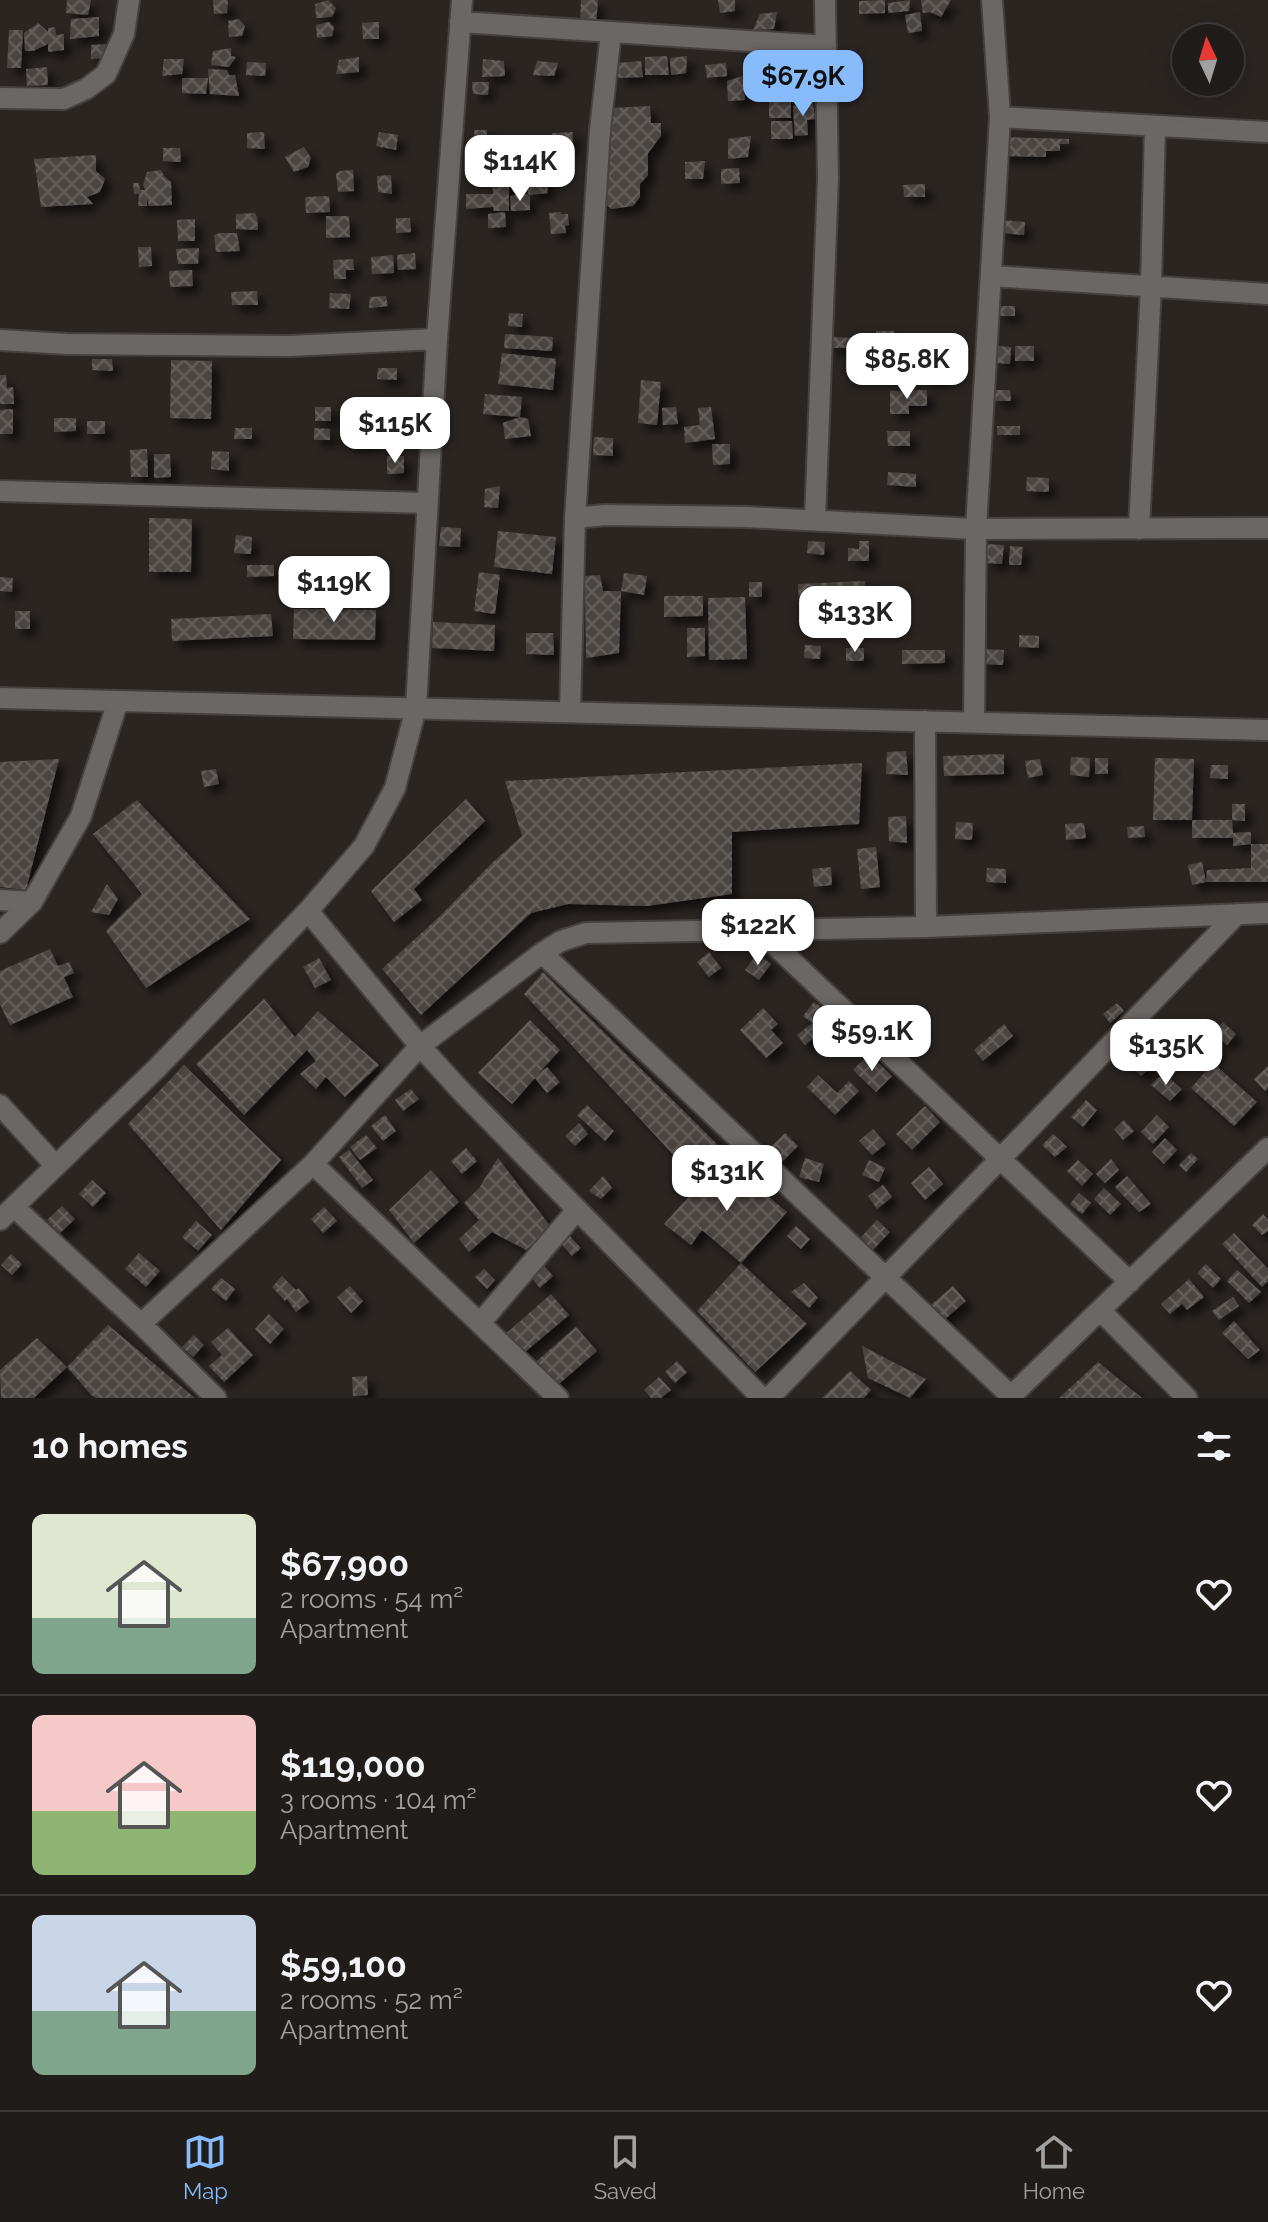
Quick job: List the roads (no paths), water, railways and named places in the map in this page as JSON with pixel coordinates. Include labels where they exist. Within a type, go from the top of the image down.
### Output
[{"type":"street","points":[[0,98],[64,99],[86,89],[106,74],[124,34],[129,0]]},
{"type":"street","points":[[216,1398],[141,1324],[7,1213],[157,1068],[308,911],[364,846],[395,788],[416,708],[437,339],[462,0]]},
{"type":"street","points":[[815,520],[828,178],[825,0]]},
{"type":"street","points":[[974,722],[976,529],[1000,117],[992,0]]},
{"type":"street","points":[[460,22],[826,46]]},
{"type":"street","points":[[570,712],[575,518],[600,130],[611,32]]},
{"type":"street","points":[[1000,117],[1268,132]]},
{"type":"street","points":[[1139,529],[1155,126]]},
{"type":"street","points":[[991,276],[1268,294]]},
{"type":"street","points":[[0,340],[67,344],[289,346],[437,339]]},
{"type":"street","points":[[0,491],[427,503]]},
{"type":"street","points":[[575,518],[605,515],[815,520],[976,529],[1268,528]]},
{"type":"street","points":[[0,698],[1268,730]]},
{"type":"street","points":[[0,933],[32,902],[81,816],[118,701]]},
{"type":"street","points":[[925,721],[926,927]]},
{"type":"street","points":[[0,900],[32,902]]},
{"type":"street","points":[[308,911],[420,1046],[762,1398]]},
{"type":"street","points":[[141,1324],[313,1164],[420,1046],[561,941],[586,933],[926,927],[1268,913]]},
{"type":"street","points":[[769,1398],[1237,914]]},
{"type":"street","points":[[759,930],[1130,1282]]},
{"type":"street","points":[[542,953],[1010,1397],[1268,1148]]},
{"type":"street","points":[[0,1105],[56,1166]]},
{"type":"street","points":[[313,1164],[558,1398]]},
{"type":"street","points":[[480,1323],[577,1210]]},
{"type":"street","points":[[1100,1310],[1187,1398]]}]
